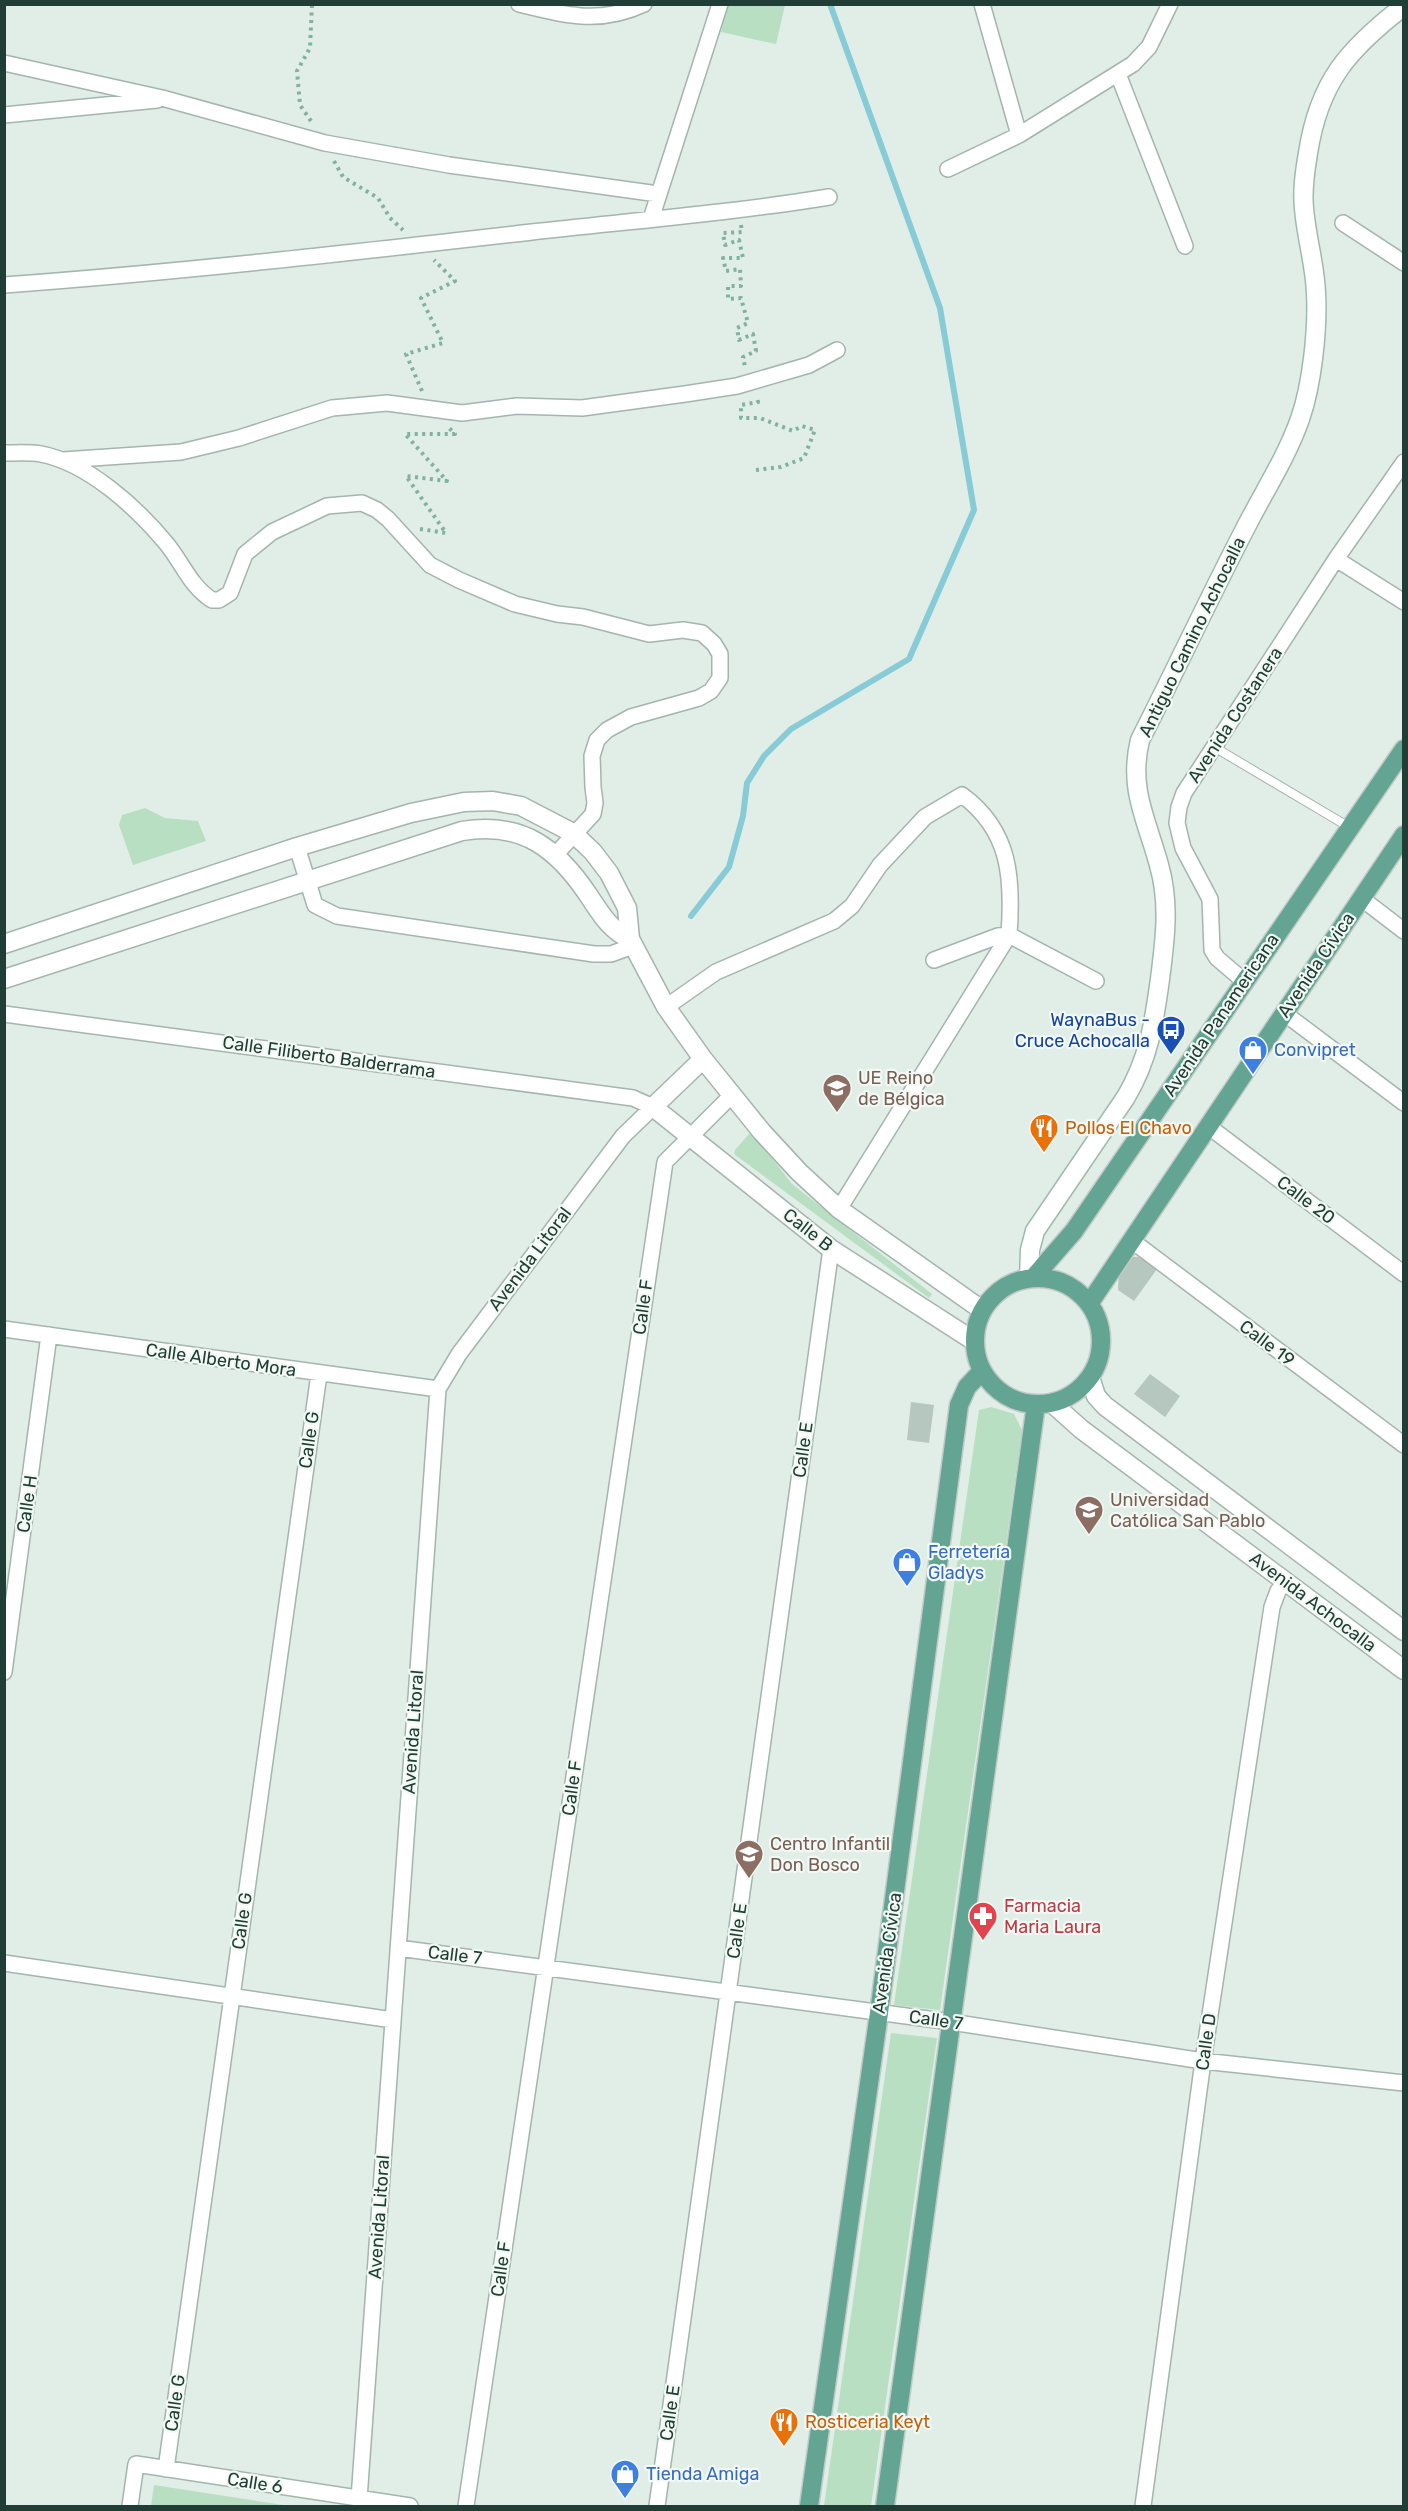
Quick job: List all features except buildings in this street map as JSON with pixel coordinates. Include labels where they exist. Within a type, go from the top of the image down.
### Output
[{"type":"main road","name":"Avenida Panamericana","points":[[1031,1278],[1074,1231],[1404,749]]},
{"type":"main road","name":"Avenida Cívica","points":[[1089,1304],[1404,835]]},
{"type":"main road","points":[[1031,1278],[1059,1281],[1071,1286],[1089,1304],[1098,1322],[1101,1345],[1099,1356],[1089,1377],[1073,1393],[1044,1403],[1021,1402],[993,1387],[982,1371],[975,1354],[974,1341],[976,1325],[991,1297],[1004,1287],[1031,1278]]},
{"type":"main road","name":"Avenida Cívica","points":[[809,2506],[879,2013],[959,1405],[967,1387],[982,1371]]},
{"type":"main road","points":[[885,2506],[951,2022],[1044,1403]]},
{"type":"street","points":[[519,4],[570,17],[600,18],[629,11],[644,4]]},
{"type":"street","points":[[651,219],[720,4]]},
{"type":"street","points":[[982,4],[1019,135]]},
{"type":"street","points":[[948,169],[1019,135],[1134,64],[1149,47],[1170,4]]},
{"type":"street","name":"Antiguo Camino Achocalla","points":[[1031,1278],[1030,1250],[1035,1231],[1139,1076],[1152,1036],[1167,929],[1165,893],[1159,865],[1145,824],[1135,778],[1135,762],[1140,740],[1247,525],[1269,487],[1300,418],[1315,335],[1316,292],[1303,204],[1305,168],[1312,128],[1324,92],[1340,65],[1362,40],[1404,6]]},
{"type":"street","points":[[4,63],[162,98],[325,143],[449,165],[658,194]]},
{"type":"street","points":[[1118,74],[1185,246]]},
{"type":"street","points":[[4,115],[146,103],[162,98]]},
{"type":"street","points":[[4,285],[96,278],[420,245],[739,210],[829,197]]},
{"type":"street","points":[[1343,223],[1404,263]]},
{"type":"street","points":[[63,460],[181,452],[239,438],[332,408],[387,403],[462,413],[517,406],[582,408],[685,394],[748,383],[809,365],[837,350]]},
{"type":"street","points":[[4,453],[40,453],[63,460],[105,484],[168,544],[184,572],[212,600],[226,597],[230,593],[245,554],[272,532],[327,506],[362,503],[377,510],[388,519],[430,565],[515,604],[549,613],[583,617],[649,634],[683,630],[702,633],[714,644],[720,654],[720,678],[711,691],[699,698],[631,717],[607,730],[597,740],[592,756],[592,787],[596,803],[593,814],[556,854]]},
{"type":"street","name":"Avenida Costanera","points":[[1245,982],[1217,958],[1212,950],[1209,899],[1183,848],[1178,823],[1179,807],[1184,793],[1336,559],[1404,462]]},
{"type":"street","points":[[1336,559],[1404,602]]},
{"type":"street","points":[[666,1007],[716,972],[834,921],[852,906],[880,865],[926,817],[962,795],[980,808],[993,825],[1003,848],[1010,882],[1010,935],[839,1209]]},
{"type":"street","points":[[4,944],[297,847],[411,813],[464,802],[494,801],[521,806],[573,833],[593,852],[609,873],[627,908],[631,943]]},
{"type":"street","points":[[4,979],[462,831],[475,829],[515,832],[536,841],[556,854],[577,879],[607,923],[617,934],[631,943]]},
{"type":"street","points":[[297,847],[315,904],[337,916],[594,954],[610,954],[631,943]]},
{"type":"street","points":[[1361,898],[1404,931]]},
{"type":"street","points":[[934,960],[998,936],[1010,935],[1096,981]]},
{"type":"street","name":"Calle B","points":[[631,943],[666,1007],[703,1059],[732,1096],[799,1172],[839,1209],[982,1310]]},
{"type":"street","points":[[1284,1013],[1404,1103]]},
{"type":"street","name":"Calle Filiberto Balderrama","points":[[4,1014],[633,1098],[653,1107]]},
{"type":"street","name":"Avenida Litoral","points":[[358,2499],[438,1389],[459,1354],[623,1136],[703,1059]]},
{"type":"street","name":"Calle F","points":[[466,2506],[665,1162],[732,1096]]},
{"type":"street","name":"Calle B","points":[[653,1107],[831,1249],[974,1341]]},
{"type":"street","name":"Calle 20","points":[[1208,1126],[1404,1274]]},
{"type":"street","name":"Calle 19","points":[[1131,1240],[1404,1445]]},
{"type":"street","name":"Calle E","points":[[657,2506],[831,1249]]},
{"type":"street","name":"Calle Alberto Mora","points":[[4,1329],[438,1389]]},
{"type":"street","name":"Calle H","points":[[4,1672],[49,1335]]},
{"type":"street","name":"Calle G","points":[[166,2469],[319,1374]]},
{"type":"street","name":"Avenida Achocalla","points":[[1089,1377],[1096,1396],[1105,1406],[1404,1631]]},
{"type":"street","name":"Avenida Achocalla","points":[[1044,1403],[1404,1670]]},
{"type":"street","name":"Calle D","points":[[1143,2506],[1203,2061],[1272,1607],[1278,1591],[1286,1581]]},
{"type":"street","name":"Calle 7","points":[[398,1948],[951,2022],[1203,2061],[1404,2084]]},
{"type":"street","points":[[4,1963],[393,2020]]},
{"type":"street","name":"Calle 6","points":[[130,2506],[135,2464],[410,2506]]},
{"type":"lane","points":[[1214,747],[1350,828]]},
{"type":"path","points":[[312,4],[310,48],[297,71],[300,105],[325,143],[343,177],[378,198],[390,218],[420,245],[454,281],[421,297],[443,343],[406,354],[429,409],[455,434],[405,434],[447,481],[406,476],[446,533],[418,529]]},
{"type":"path","points":[[739,210],[742,231],[723,233],[724,245],[739,240],[742,258],[723,258],[726,271],[740,269],[741,286],[728,286],[728,299],[741,298],[748,323],[737,328],[739,340],[753,334],[756,351],[743,357],[748,383]]},
{"type":"path","points":[[741,418],[760,418],[793,431],[802,426],[815,430],[804,458],[781,467],[756,470]]},
{"type":"green space","points":[[727,5],[785,5],[776,44],[721,32]]},
{"type":"green space","points":[[145,808],[165,818],[198,821],[206,841],[133,865],[119,825],[122,815]]},
{"type":"green space","points":[[749,1134],[753,1134],[792,1184],[932,1294],[929,1298],[734,1154]]},
{"type":"green space","points":[[991,1407],[1014,1414],[1022,1430],[940,2010],[894,2005],[979,1410]]},
{"type":"green space","points":[[891,2033],[937,2038],[871,2506],[824,2506]]},
{"type":"green space","points":[[154,2485],[290,2506],[151,2506]]},
{"type":"waterway","points":[[691,916],[729,867],[743,816],[747,783],[764,756],[791,729],[909,659],[974,510],[940,308],[830,4]]},
{"type":"place","name":"WaynaBus - Cruce Achocalla","points":[[1171,1056]]},
{"type":"place","name":"Convipret","points":[[1253,1076]]},
{"type":"place","name":"UE Reino de Bélgica","points":[[837,1114]]},
{"type":"place","name":"Pollos El Chavo","points":[[1044,1154]]},
{"type":"place","name":"Universidad Católica San Pablo","points":[[1089,1536]]},
{"type":"place","name":"Ferretería Gladys","points":[[907,1588]]},
{"type":"place","name":"Centro Infantil Don Bosco","points":[[749,1880]]},
{"type":"place","name":"Farmacia Maria Laura","points":[[983,1942]]},
{"type":"place","name":"Rosticeria Keyt","points":[[784,2448]]},
{"type":"place","name":"Tienda Amiga","points":[[625,2500]]}]
